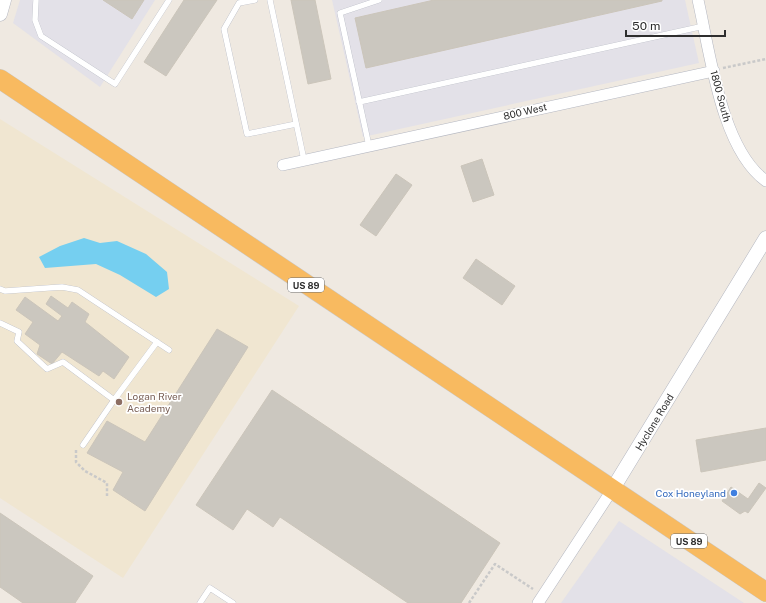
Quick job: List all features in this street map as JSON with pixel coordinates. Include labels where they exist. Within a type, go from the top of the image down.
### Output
[{"type":"highway","name":"US 89","points":[[0,79],[766,592]]},
{"type":"street","points":[[0,14],[4,0]]},
{"type":"street","name":"1800 South","points":[[698,0],[714,71],[734,141],[758,175],[766,180]]},
{"type":"street","name":"800 West","points":[[283,165],[714,71]]},
{"type":"street","name":"Hyclone Road","points":[[538,603],[612,490],[766,238]]},
{"type":"lane","points":[[36,0],[35,20],[41,36],[115,84],[169,0]]},
{"type":"lane","points":[[255,0],[239,3],[224,29],[247,134],[296,124]]},
{"type":"lane","points":[[270,0],[304,160]]},
{"type":"lane","points":[[369,146],[340,13],[379,0]]},
{"type":"lane","points":[[359,102],[704,26]]},
{"type":"lane","points":[[0,289],[5,291],[62,287],[78,290],[169,350]]},
{"type":"lane","points":[[0,323],[19,332],[16,341],[47,368],[63,362],[114,400]]},
{"type":"lane","points":[[83,446],[114,400],[157,342]]},
{"type":"lane","points":[[200,603],[210,588],[233,603]]},
{"type":"path","points":[[714,71],[766,59]]},
{"type":"path","points":[[83,446],[74,451],[76,462],[85,471],[107,483],[107,496]]},
{"type":"path","points":[[469,603],[495,564],[532,589]]},
{"type":"shaded area","points":[[20,0],[155,0],[100,87],[13,23]]},
{"type":"shaded area","points":[[332,0],[685,0],[699,63],[363,137]]},
{"type":"shaded area","name":"Logan River Academy","points":[[0,119],[299,306],[123,578],[0,498]]},
{"type":"shaded area","points":[[619,521],[744,603],[561,603]]},
{"type":"water","points":[[84,238],[100,243],[117,241],[146,254],[167,272],[169,289],[156,297],[120,275],[96,264],[45,268],[39,257],[60,246]]},
{"type":"building","points":[[103,0],[144,0],[132,19]]},
{"type":"building","points":[[184,0],[217,0],[166,76],[144,62]]},
{"type":"building","points":[[291,0],[315,0],[331,79],[308,84]]},
{"type":"building","points":[[434,0],[662,1],[366,68],[355,18]]},
{"type":"building","points":[[482,159],[494,195],[473,202],[461,166]]},
{"type":"building","points":[[396,174],[412,185],[376,236],[360,225]]},
{"type":"building","points":[[476,259],[515,286],[502,305],[463,278]]},
{"type":"building","points":[[51,296],[68,308],[72,302],[89,314],[85,322],[129,357],[114,379],[103,371],[99,376],[62,352],[52,364],[37,354],[40,345],[25,334],[33,322],[16,310],[25,297],[58,321],[62,316],[46,304]]},
{"type":"building","points":[[217,329],[248,347],[145,511],[113,490],[123,472],[87,453],[107,421],[145,442]]},
{"type":"building","points":[[272,390],[500,543],[461,603],[408,603],[280,517],[273,527],[247,509],[233,530],[196,505]]},
{"type":"building","points":[[766,428],[766,460],[701,472],[696,440]]},
{"type":"building","name":"Cox Honeyland","points":[[759,483],[766,488],[748,513],[745,511],[740,514],[722,501],[731,487],[748,499]]},
{"type":"building","points":[[0,513],[93,576],[75,603],[23,603],[0,587]]},
{"type":"place","name":"Logan River Academy","points":[[119,402]]},
{"type":"place","name":"Cox Honeyland","points":[[734,493]]}]
